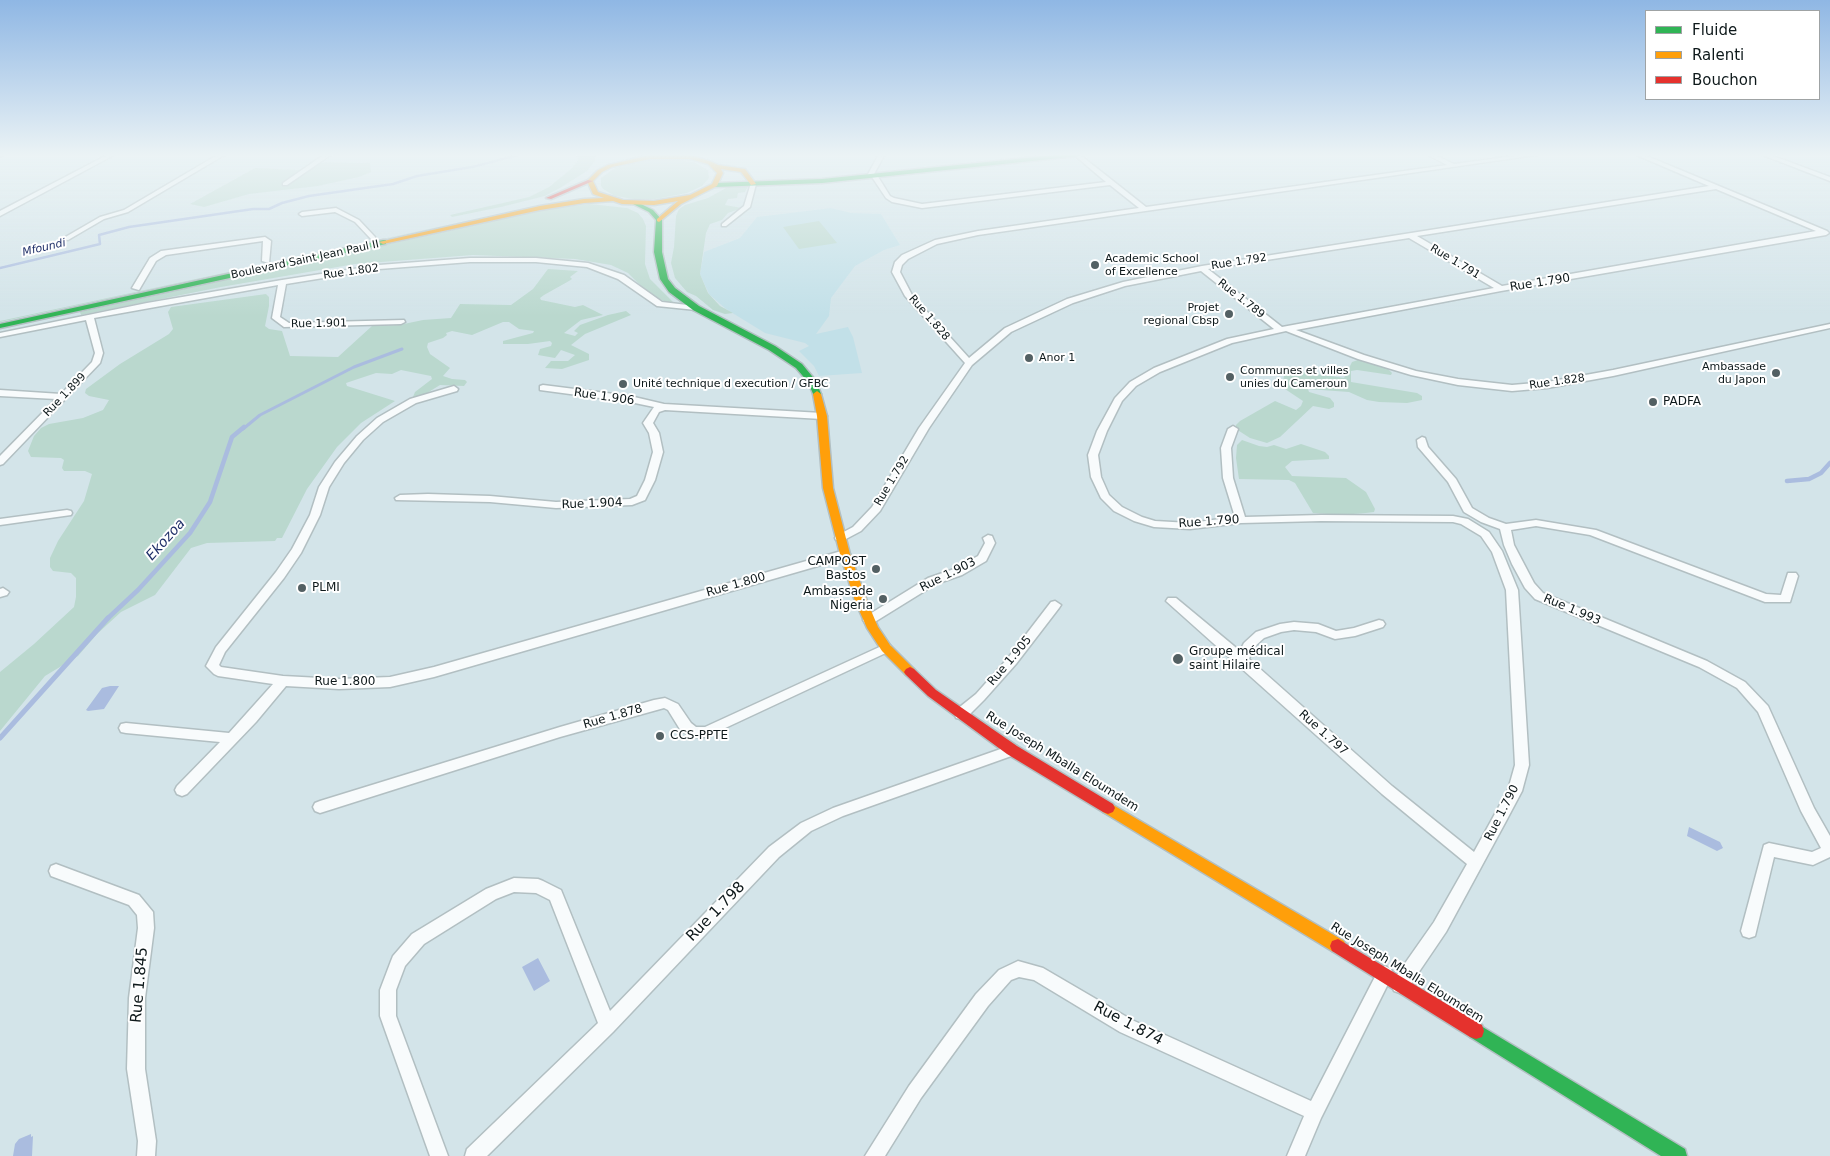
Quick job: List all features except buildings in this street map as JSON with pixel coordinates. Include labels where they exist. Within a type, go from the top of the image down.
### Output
[{"type":"main road","name":"Boulevard Saint Jean Paul II","points":[[0,318],[509,208]]},
{"type":"main road","name":"Boulevard Saint Jean Paul II","points":[[0,326],[62,317],[540,208]]},
{"type":"main road","points":[[645,208],[651,211],[659,220],[675,208]]},
{"type":"main road","name":"Rue Joseph Mballa Eloumdem","points":[[659,220],[658,252],[664,279],[672,290],[696,308],[772,348],[799,366],[812,381],[822,416],[828,488],[840,538],[860,601],[886,648],[932,693],[1012,750],[1385,974],[1678,1156]]},
{"type":"street","points":[[0,214],[11,208]]},
{"type":"street","points":[[66,239],[102,218],[131,208]]},
{"type":"street","points":[[724,225],[746,208]]},
{"type":"street","name":"Rue 1.828","points":[[969,364],[909,296],[896,272],[898,264],[905,256],[935,242],[956,237],[1158,208]]},
{"type":"street","name":"Rue 1.792","points":[[840,538],[858,529],[876,508],[924,428],[969,364],[987,346],[1008,330],[1070,301],[1123,284],[1202,268],[1583,208]]},
{"type":"street","points":[[1768,208],[1828,233]]},
{"type":"street","points":[[302,214],[336,210],[357,221],[373,238]]},
{"type":"street","name":"Rue 1.790","points":[[1400,985],[1440,927],[1516,791],[1522,765],[1512,590],[1507,574],[1492,542],[1485,534],[1464,521],[1453,519],[1321,518],[1241,520],[1190,526],[1154,524],[1138,519],[1118,509],[1105,496],[1096,477],[1093,455],[1102,431],[1118,400],[1133,384],[1157,370],[1230,341],[1284,329],[1501,289],[1828,233]]},
{"type":"street","name":"Rue 1.791","points":[[1410,235],[1501,289]]},
{"type":"street","points":[[136,288],[156,257],[164,253],[264,239],[267,241],[266,261]]},
{"type":"street","name":"Rue 1.802","points":[[0,335],[62,317],[89,316],[282,282],[380,268],[440,262],[536,260],[588,265],[604,269],[621,277],[660,304],[696,308]]},
{"type":"street","name":"Rue 1.789","points":[[1202,268],[1284,329]]},
{"type":"street","name":"Rue 1.901","points":[[282,282],[276,318],[287,325],[400,322]]},
{"type":"street","name":"Rue 1.899","points":[[0,462],[96,362],[99,353],[89,316]]},
{"type":"street","name":"Rue 1.828","points":[[1284,329],[1361,358],[1414,372],[1458,382],[1512,388],[1547,385],[1613,373],[1830,326]]},
{"type":"street","name":"Rue 1.906","points":[[543,388],[630,400],[664,407]]},
{"type":"street","name":"Rue 1.800","points":[[454,389],[413,401],[380,420],[355,444],[340,462],[324,487],[315,515],[297,550],[280,575],[220,650],[212,666],[218,671],[283,681],[339,684],[390,682],[434,672],[845,554]]},
{"type":"street","points":[[0,393],[62,397]]},
{"type":"street","points":[[664,407],[822,416]]},
{"type":"street","name":"Rue 1.904","points":[[400,498],[481,499],[556,505],[632,502],[641,498],[650,480],[658,452],[654,433],[648,423],[655,410],[664,407]]},
{"type":"street","points":[[1233,429],[1226,448],[1228,478],[1241,520]]},
{"type":"street","points":[[1422,440],[1423,446],[1433,460],[1452,481],[1468,510],[1485,520],[1505,527],[1536,523],[1592,532],[1765,598],[1786,599],[1792,576]]},
{"type":"street","points":[[0,522],[67,513]]},
{"type":"street","name":"Rue 1.993","points":[[1505,527],[1509,545],[1534,592],[1546,600],[1703,664],[1741,685],[1763,708],[1808,811],[1830,850]]},
{"type":"street","name":"Rue 1.903","points":[[869,620],[932,581],[958,572],[982,558],[990,543],[988,538]]},
{"type":"street","points":[[1512,590],[1534,592]]},
{"type":"street","name":"Rue 1.797","points":[[1172,601],[1242,660],[1387,790],[1476,862]]},
{"type":"street","name":"Rue 1.905","points":[[960,714],[980,697],[1012,661],[1055,605]]},
{"type":"street","points":[[1242,660],[1248,646],[1260,635],[1280,628],[1294,626],[1318,628],[1335,635],[1355,632],[1379,624]]},
{"type":"street","name":"Rue 1.878","points":[[320,807],[560,732],[654,705],[665,703],[673,707],[686,727],[694,732],[706,732],[886,648]]},
{"type":"street","points":[[182,790],[283,681]]},
{"type":"street","points":[[126,728],[230,738]]},
{"type":"street","name":"Rue 1.798","points":[[474,1156],[607,1026],[774,852],[806,827],[838,812],[1012,750]]},
{"type":"street","points":[[1749,931],[1768,849],[1813,859],[1830,850]]},
{"type":"street","name":"Rue 1.845","points":[[56,871],[134,900],[145,912],[146,928],[137,998],[136,1069],[147,1141],[146,1156]]},
{"type":"street","points":[[438,1156],[388,1016],[388,990],[399,961],[418,938],[491,894],[514,885],[538,886],[556,895],[607,1026]]},
{"type":"street","name":"Rue 1.874","points":[[874,1156],[915,1092],[982,1000],[1005,975],[1018,969],[1037,974],[1126,1026],[1316,1112]]},
{"type":"street","points":[[1296,1156],[1385,974]]},
{"type":"shaded area","points":[[831,208],[851,213],[881,214],[900,245],[884,250],[855,266],[831,298],[829,316],[816,334],[848,327],[853,337],[862,373],[819,376],[814,366],[799,351],[809,346],[805,343],[765,333],[726,309],[709,294],[700,274],[704,252],[740,238],[757,217]]},
{"type":"green space","points":[[481,208],[496,208],[452,217],[450,215]]},
{"type":"green space","points":[[627,208],[638,213],[646,226],[645,264],[650,279],[673,302],[668,303],[649,294],[628,273],[611,265],[575,259],[473,255],[355,264],[221,287],[81,315],[80,312],[548,209]]},
{"type":"green space","points":[[742,208],[728,213],[722,220],[710,224],[706,233],[700,274],[708,293],[720,306],[733,313],[725,314],[713,310],[696,296],[687,292],[675,278],[671,263],[676,216],[679,209]]},
{"type":"green space","points":[[481,218],[0,322],[0,321]]},
{"type":"green space","points":[[819,221],[837,243],[799,249],[783,227]]},
{"type":"green space","points":[[548,269],[578,271],[570,277],[572,279],[544,295],[540,298],[541,300],[575,307],[583,305],[603,315],[581,320],[564,333],[575,336],[578,333],[574,331],[580,325],[608,315],[626,311],[631,315],[585,334],[571,345],[589,354],[589,360],[562,369],[545,368],[551,361],[568,361],[575,355],[561,350],[555,358],[538,355],[540,349],[551,346],[552,343],[550,341],[528,344],[503,344],[503,341],[533,333],[534,331],[519,329],[509,322],[503,322],[472,335],[452,331],[446,333],[447,335],[443,338],[428,343],[427,347],[430,354],[450,368],[443,376],[465,380],[467,382],[464,386],[440,385],[419,398],[413,397],[415,392],[432,379],[431,376],[401,370],[392,374],[376,373],[346,383],[347,386],[395,401],[361,423],[337,447],[307,489],[282,538],[277,538],[275,541],[207,543],[191,548],[155,595],[121,612],[97,634],[78,656],[45,676],[0,731],[0,672],[74,607],[76,578],[71,573],[53,571],[50,567],[50,558],[58,541],[84,501],[92,474],[85,471],[64,471],[62,468],[64,460],[61,458],[31,457],[28,451],[34,436],[41,428],[49,424],[83,418],[103,410],[109,400],[89,396],[85,393],[86,389],[120,364],[169,334],[173,329],[168,312],[171,307],[266,294],[269,297],[269,306],[265,326],[269,329],[282,331],[290,356],[338,357],[372,326],[399,325],[423,320],[451,318],[460,304],[511,305],[533,289]]},
{"type":"green space","points":[[1358,360],[1388,369],[1392,373],[1391,375],[1357,370],[1351,371],[1351,382],[1417,393],[1422,396],[1422,400],[1407,403],[1379,402],[1367,400],[1349,392],[1308,389],[1309,392],[1330,398],[1334,403],[1334,407],[1329,409],[1313,406],[1280,437],[1267,443],[1250,438],[1236,429],[1236,425],[1240,421],[1275,401],[1296,410],[1301,406],[1303,401],[1282,387],[1284,376],[1290,370],[1344,378],[1352,362]]},
{"type":"green space","points":[[1242,440],[1259,446],[1267,447],[1274,445],[1286,449],[1301,444],[1325,452],[1329,459],[1292,461],[1285,467],[1292,476],[1346,478],[1366,492],[1375,509],[1374,512],[1341,515],[1313,513],[1295,483],[1289,480],[1239,479],[1236,458],[1237,445]]},
{"type":"water","points":[[119,686],[104,709],[86,710],[102,688]]},
{"type":"water","points":[[1689,827],[1720,842],[1723,848],[1717,851],[1687,836]]},
{"type":"water","points":[[538,958],[550,981],[534,991],[522,967]]},
{"type":"water","points":[[31,1134],[31,1137],[33,1136],[32,1156],[13,1156],[15,1144],[19,1139]]},
{"type":"waterway","name":"Mfoundi","points":[[0,268],[100,244],[99,235],[129,227],[271,208]]},
{"type":"waterway","name":"Ekozoa","points":[[243,429],[260,415],[354,367],[402,349]]},
{"type":"waterway","name":"Ekozoa","points":[[108,618],[138,590],[190,533],[210,502],[232,437],[244,427]]},
{"type":"waterway","points":[[1787,481],[1809,479],[1821,473],[1830,463]]},
{"type":"waterway","name":"Ekozoa","points":[[0,738],[108,618]]},
{"type":"traffic: fast","points":[[645,208],[651,211],[659,220],[658,252],[664,279],[672,290],[696,308],[772,348],[799,366],[812,381],[817,394]]},
{"type":"traffic: fast","points":[[0,326],[383,242]]},
{"type":"traffic: fast","points":[[1476,1031],[1678,1156]]},
{"type":"traffic: slow","points":[[383,242],[540,208]]},
{"type":"traffic: slow","points":[[659,220],[673,208]]},
{"type":"traffic: slow","points":[[817,394],[822,416],[828,488],[845,554],[861,601],[873,628],[886,648],[910,672]]},
{"type":"traffic: slow","points":[[1108,808],[1338,946]]},
{"type":"traffic: jam","points":[[910,672],[932,693],[1012,750],[1108,808]]},
{"type":"traffic: jam","points":[[1338,946],[1476,1031]]},
{"type":"place","name":"Academic School of Excellence","points":[[1095,265]]},
{"type":"place","name":"Projet regional Cbsp","points":[[1229,314]]},
{"type":"place","name":"Anor 1","points":[[1029,358]]},
{"type":"place","name":"Ambassade du Japon","points":[[1776,373]]},
{"type":"place","name":"Communes et villes unies du Cameroun","points":[[1230,377]]},
{"type":"place","name":"Unité technique d execution / GFBC","points":[[623,384]]},
{"type":"place","name":"PADFA","points":[[1653,402]]},
{"type":"place","name":"CAMPOST Bastos","points":[[876,569]]},
{"type":"place","name":"PLMI","points":[[302,588]]},
{"type":"place","name":"Ambassade Nigeria","points":[[883,599]]},
{"type":"place","name":"Groupe médical saint Hilaire","points":[[1178,659]]},
{"type":"place","name":"CCS-PPTE","points":[[660,736]]}]
